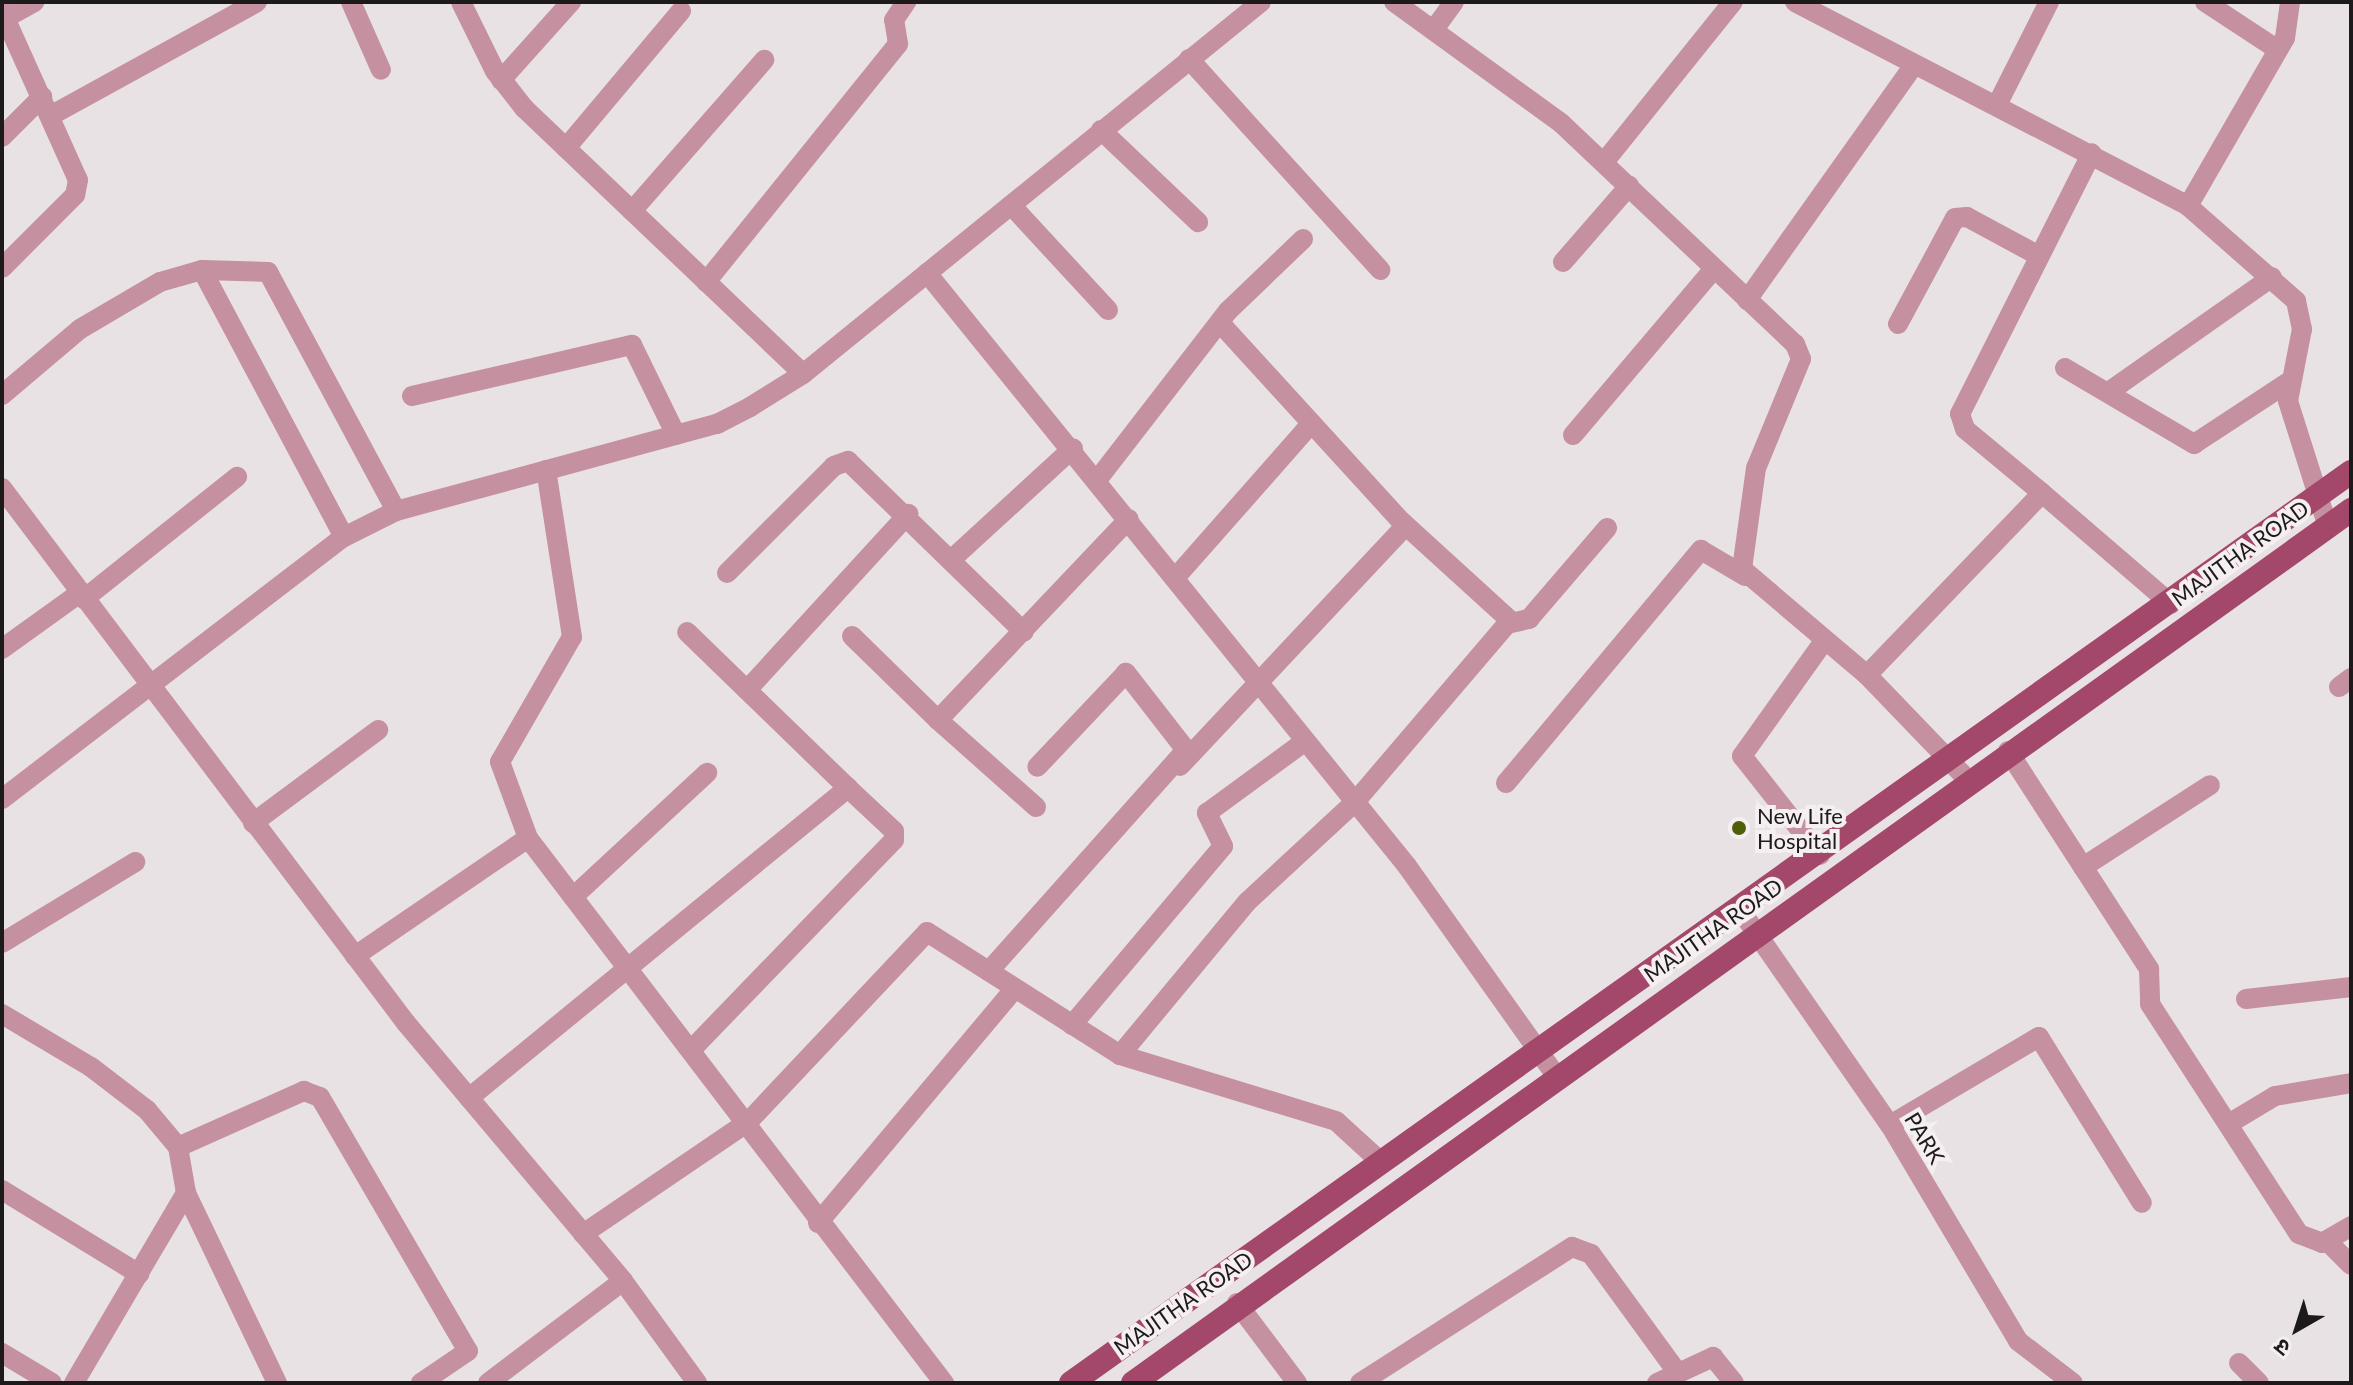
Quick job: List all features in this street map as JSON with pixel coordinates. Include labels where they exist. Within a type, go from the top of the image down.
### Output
[{"type":"main road","name":"MAJITHA ROAD","points":[[1133,1383],[1237,1303],[1755,932],[2118,643],[2351,472]]},
{"type":"main road","name":"MAJITHA ROAD","points":[[1071,1383],[1820,855],[1960,771],[2008,751],[2133,668],[2351,510]]},
{"type":"main road","points":[[2118,643],[2133,668]]},
{"type":"street","points":[[2,268],[78,191],[46,107],[3,16],[34,2]]},
{"type":"street","points":[[2,137],[46,107],[226,8],[257,2]]},
{"type":"street","points":[[351,2],[381,70]]},
{"type":"street","points":[[461,2],[501,80],[566,148],[803,374]]},
{"type":"street","points":[[501,80],[571,2]]},
{"type":"street","points":[[706,282],[890,56],[900,40],[895,17],[906,2]]},
{"type":"street","points":[[2,799],[152,690],[207,635],[344,537],[396,511],[734,417],[803,374],[1261,2]]},
{"type":"street","points":[[1394,2],[1435,28],[1605,161],[1712,271],[1795,344],[1801,359],[1756,468],[1740,548],[1745,576]]},
{"type":"street","points":[[1435,28],[1454,2]]},
{"type":"street","points":[[1605,161],[1733,2]]},
{"type":"street","points":[[1795,2],[1913,66],[2092,153],[2188,206],[2272,277],[2302,318],[2287,383],[2316,497],[2328,527]]},
{"type":"street","points":[[1997,105],[2049,2]]},
{"type":"street","points":[[2205,2],[2278,50]]},
{"type":"street","points":[[2188,206],[2278,50],[2290,2]]},
{"type":"street","points":[[566,148],[681,11]]},
{"type":"street","points":[[1189,59],[1380,270]]},
{"type":"street","points":[[632,211],[764,60]]},
{"type":"street","points":[[1747,300],[1913,66]]},
{"type":"street","points":[[1101,130],[1198,222]]},
{"type":"street","points":[[2092,153],[1960,414],[1965,429],[2171,604]]},
{"type":"street","points":[[1563,262],[1629,186]]},
{"type":"street","points":[[1011,205],[1108,310]]},
{"type":"street","points":[[1898,324],[1955,218],[1967,217],[2039,256]]},
{"type":"street","points":[[1098,479],[1221,324],[1303,239]]},
{"type":"street","points":[[202,270],[344,537]]},
{"type":"street","points":[[2,395],[80,329],[160,282],[202,270],[268,272],[396,511]]},
{"type":"street","points":[[1573,435],[1712,271]]},
{"type":"street","points":[[927,273],[1073,448],[1257,684],[1355,802],[1541,1051],[1556,1076]]},
{"type":"street","points":[[2110,391],[2272,277]]},
{"type":"street","points":[[1221,324],[1405,526],[1511,621]]},
{"type":"street","points":[[412,396],[632,345],[676,435]]},
{"type":"street","points":[[2065,368],[2110,391],[2194,444],[2287,383]]},
{"type":"street","points":[[1176,577],[1312,423]]},
{"type":"street","points":[[952,559],[1073,448]]},
{"type":"street","points":[[727,573],[841,462],[856,464],[1024,632]]},
{"type":"street","points":[[546,470],[572,637],[500,762],[528,838],[630,973],[694,1047],[818,1223],[944,1383]]},
{"type":"street","points":[[2,649],[82,596],[237,477]]},
{"type":"street","points":[[2,488],[355,956],[623,1281],[697,1383]]},
{"type":"street","points":[[1867,675],[2042,493]]},
{"type":"street","points":[[747,690],[908,514]]},
{"type":"street","points":[[938,720],[1129,519]]},
{"type":"street","points":[[989,971],[1405,526]]},
{"type":"street","points":[[1120,1055],[1247,902],[1355,802],[1511,621],[1529,619],[1607,528]]},
{"type":"street","points":[[1506,783],[1701,550],[1745,576],[1867,675],[1960,771]]},
{"type":"street","points":[[687,632],[894,831],[894,840],[694,1047]]},
{"type":"street","points":[[852,636],[938,720],[1036,807]]},
{"type":"street","points":[[1820,855],[1742,756],[1824,641]]},
{"type":"street","points":[[1037,767],[1126,673],[1186,750],[1049,906]]},
{"type":"street","points":[[253,823],[378,730]]},
{"type":"street","points":[[1072,1025],[1223,846],[1207,813],[1304,742]]},
{"type":"street","points":[[2008,751],[2149,969],[2150,1004],[2230,1123],[2299,1234],[2313,1243],[2327,1241],[2351,1226]]},
{"type":"street","points":[[573,897],[707,773]]},
{"type":"street","points":[[2083,867],[2210,785]]},
{"type":"street","points":[[469,1098],[630,973],[848,788]]},
{"type":"street","points":[[355,956],[528,838]]},
{"type":"street","points":[[2,943],[135,862]]},
{"type":"street","name":"PARK","points":[[1741,911],[1890,1125],[2018,1341],[2045,1376],[2073,1383]]},
{"type":"street","points":[[583,1234],[748,1122],[927,932],[989,971],[1013,991],[1120,1055],[1336,1121],[1382,1163]]},
{"type":"street","points":[[2246,999],[2351,987]]},
{"type":"street","points":[[818,1223],[1013,991]]},
{"type":"street","points":[[2,1014],[102,1076],[147,1110],[178,1147],[186,1193],[277,1383]]},
{"type":"street","points":[[1890,1125],[2039,1037],[2142,1203]]},
{"type":"street","points":[[2230,1123],[2275,1096],[2351,1083]]},
{"type":"street","points":[[178,1147],[304,1091],[316,1094],[488,1383],[623,1281]]},
{"type":"street","points":[[2,1190],[139,1274]]},
{"type":"street","points":[[74,1383],[186,1193]]},
{"type":"street","points":[[2327,1241],[2351,1265]]},
{"type":"street","points":[[1360,1383],[1572,1247],[1591,1254],[1675,1369]]},
{"type":"street","points":[[1237,1303],[1297,1383]]},
{"type":"street","points":[[421,1383],[468,1351]]},
{"type":"street","points":[[2,1353],[52,1383]]},
{"type":"street","points":[[1657,1383],[1675,1369],[1713,1357],[1734,1383]]},
{"type":"street","points":[[2239,1363],[2259,1383]]},
{"type":"place","name":"New Life Hospital","points":[[1739,828]]}]
